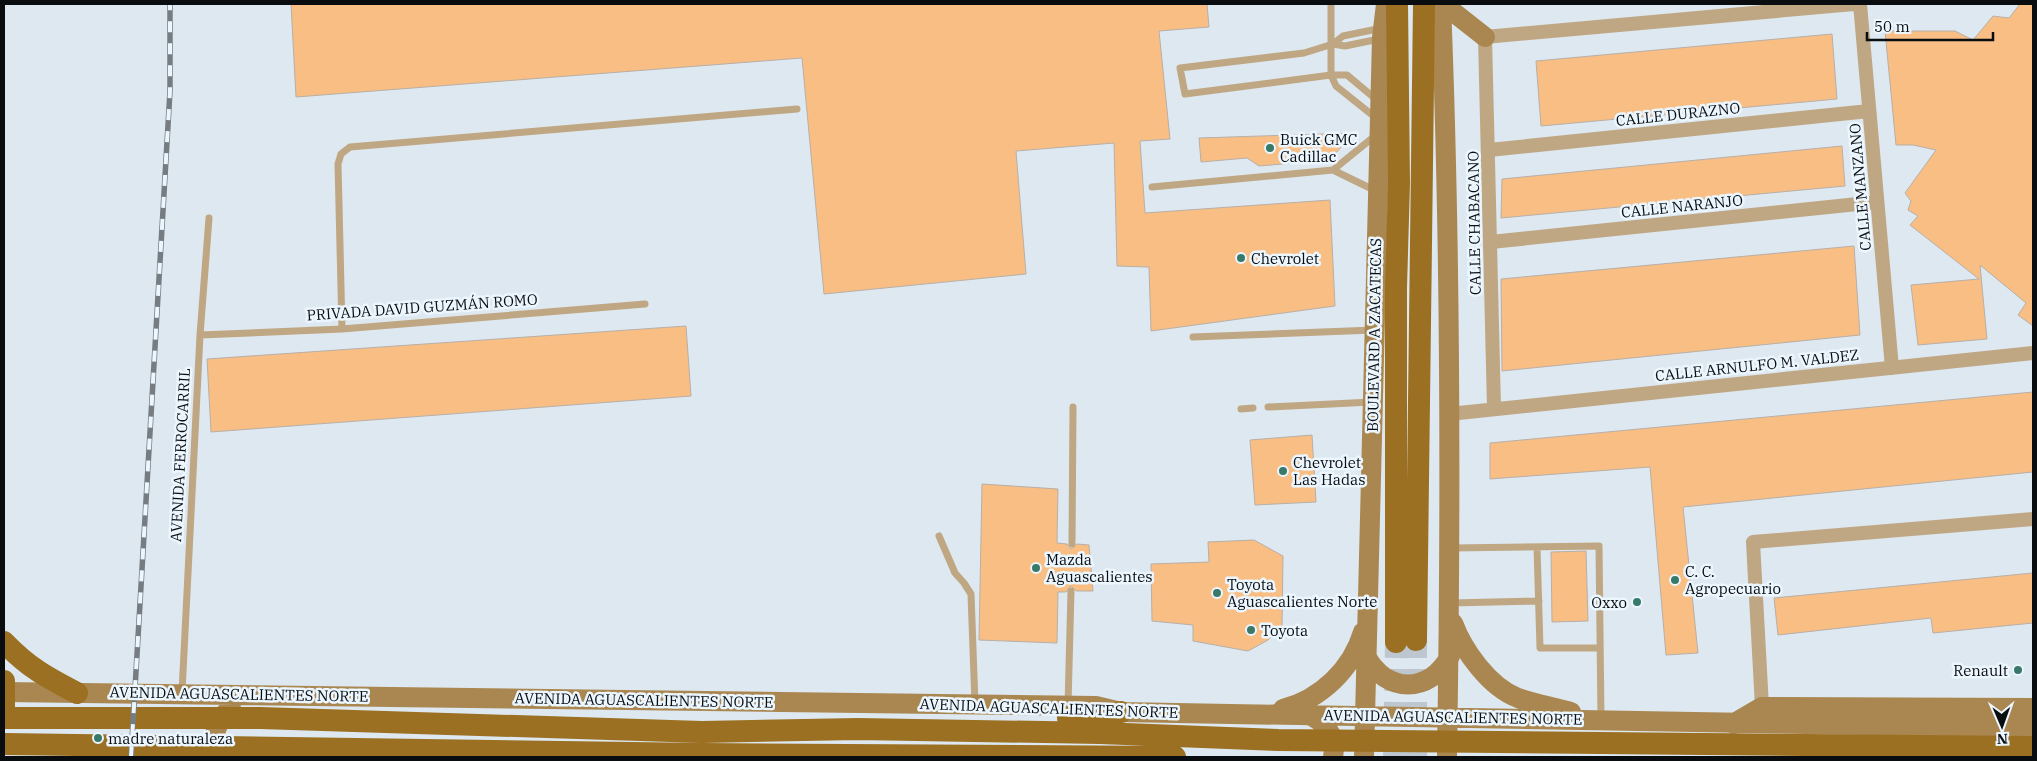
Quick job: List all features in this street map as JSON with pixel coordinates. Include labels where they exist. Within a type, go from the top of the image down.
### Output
[{"type":"main road","name":"BOULEVARD A ZACATECAS","points":[[1364,757],[1380,119],[1386,4]]},
{"type":"main road","name":"BOULEVARD A ZACATECAS","points":[[1397,4],[1399,183],[1396,298],[1406,641],[1424,4]]},
{"type":"main road","points":[[1442,4],[1485,37]]},
{"type":"main road","points":[[1442,4],[1446,121],[1450,548],[1450,656],[1447,757]]},
{"type":"main road","points":[[1264,713],[1302,702],[1316,695],[1339,675],[1356,650],[1366,620],[1368,605]]},
{"type":"main road","points":[[1450,608],[1465,648],[1482,670],[1502,688],[1517,698],[1601,720]]},
{"type":"main road","points":[[4,642],[30,667],[77,693]]},
{"type":"main road","points":[[1366,656],[1379,674],[1397,683],[1408,684],[1419,683],[1438,673],[1450,656]]},
{"type":"main road","points":[[4,688],[4,718]]},
{"type":"main road","name":"AVENIDA AGUASCALIENTES NORTE","points":[[4,688],[77,693],[1096,706],[1121,712],[1448,716],[1733,724],[2033,728]]},
{"type":"main road","points":[[217,757],[214,752],[214,734],[223,714],[239,702],[267,694]]},
{"type":"main road","points":[[1733,724],[1762,706],[2033,708]]},
{"type":"main road","points":[[702,732],[737,719],[1094,718],[1121,712]]},
{"type":"main road","points":[[1298,714],[1313,717],[1326,726],[1333,740],[1333,757]]},
{"type":"main road","name":"AVENIDA AGUASCALIENTES NORTE","points":[[4,718],[260,718],[702,732],[858,729],[1100,733],[1278,740],[2033,748]]},
{"type":"main road","points":[[4,744],[294,747],[710,756],[1175,757]]},
{"type":"main road","points":[[294,747],[337,757]]},
{"type":"street","points":[[1485,37],[1854,4]]},
{"type":"street","name":"CALLE MANZANO","points":[[1860,4],[1892,368]]},
{"type":"street","name":"CALLE CHABACANO","points":[[1485,37],[1491,242],[1490,409]]},
{"type":"street","name":"CALLE DURAZNO","points":[[1489,150],[1869,111]]},
{"type":"street","name":"CALLE NARANJO","points":[[1491,242],[1877,202]]},
{"type":"street","name":"CALLE ARNULFO M. VALDEZ","points":[[1449,414],[2033,353]]},
{"type":"street","points":[[1762,706],[1753,542],[2033,519]]},
{"type":"lane","points":[[1330,4],[1333,44],[1332,75],[1336,86],[1380,119]]},
{"type":"lane","points":[[1380,119],[1347,75],[1332,75],[1185,94],[1180,68],[1304,53],[1333,44],[1345,46],[1383,33]]},
{"type":"lane","points":[[342,329],[338,164],[341,154],[350,146],[798,108]]},
{"type":"lane","points":[[1334,170],[1380,119]]},
{"type":"lane","points":[[1152,187],[1334,170],[1378,192]]},
{"type":"lane","name":"AVENIDA FERROCARRIL","points":[[182,694],[200,335],[209,218]]},
{"type":"lane","name":"PRIVADA DAVID GUZMÁN ROMO","points":[[200,335],[342,329],[645,304]]},
{"type":"lane","points":[[1193,337],[1374,330]]},
{"type":"lane","points":[[1268,407],[1373,402]]},
{"type":"lane","points":[[1072,544],[1073,406]]},
{"type":"lane","points":[[1241,409],[1253,408]]},
{"type":"lane","points":[[939,536],[955,573],[971,594],[975,704]]},
{"type":"lane","points":[[1450,548],[1600,546],[1599,648],[1601,720]]},
{"type":"lane","points":[[1537,548],[1540,648],[1599,648]]},
{"type":"lane","points":[[1068,706],[1071,591]]},
{"type":"lane","points":[[1450,608],[1539,601]]},
{"type":"building","points":[[291,4],[1207,4],[1209,27],[1159,31],[1170,139],[1140,141],[1145,213],[1330,200],[1335,306],[1151,331],[1149,267],[1117,266],[1114,143],[1016,151],[1026,274],[824,294],[802,58],[296,97]]},
{"type":"building","points":[[2020,4],[2033,4],[2033,326],[2018,315],[2026,303],[1980,265],[1987,339],[1918,345],[1911,285],[1979,279],[1910,225],[1918,216],[1908,210],[1911,201],[1905,193],[1936,150],[1913,145],[1896,145],[1885,31],[1955,31],[1973,40],[1993,16],[2009,18]]},
{"type":"building","points":[[1832,34],[1837,99],[1541,126],[1536,61]]},
{"type":"building","name":"Buick GMC Cadillac","points":[[1353,133],[1330,160],[1259,166],[1247,158],[1201,162],[1199,138]]},
{"type":"building","points":[[1842,146],[1845,186],[1501,218],[1502,179]]},
{"type":"building","points":[[1854,246],[1860,335],[1502,371],[1501,279]]},
{"type":"building","points":[[686,326],[691,396],[211,432],[207,359]]},
{"type":"building","name":"C. C. Agropecuario","points":[[2033,392],[2033,472],[1683,507],[1698,653],[1666,655],[1650,467],[1490,479],[1490,443]]},
{"type":"building","name":"Chevrolet Las Hadas","points":[[1312,435],[1316,502],[1255,505],[1250,440]]},
{"type":"building","name":"Mazda Aguascalientes","points":[[982,484],[1058,489],[1057,543],[1067,544],[1071,549],[1077,544],[1089,545],[1093,591],[1076,591],[1071,586],[1066,592],[1058,592],[1057,643],[979,640]]},
{"type":"building","name":"Toyota Aguascalientes Norte","points":[[1254,540],[1283,556],[1282,626],[1268,640],[1248,651],[1193,641],[1193,625],[1152,621],[1151,564],[1209,562],[1208,542]]},
{"type":"building","name":"Oxxo","points":[[1586,551],[1588,621],[1552,622],[1551,552]]},
{"type":"building","points":[[2033,573],[2033,623],[1933,633],[1931,618],[1778,635],[1774,598]]},
{"type":"tunnel","points":[[1416,640],[1416,757]]},
{"type":"tunnel","points":[[1394,757],[1396,642]]},
{"type":"railway","points":[[131,757],[170,91],[170,4]]},
{"type":"place","name":"Buick GMC Cadillac","points":[[1270,148]]},
{"type":"place","name":"Chevrolet","points":[[1241,258]]},
{"type":"place","name":"Chevrolet Las Hadas","points":[[1283,471]]},
{"type":"place","name":"Mazda Aguascalientes","points":[[1036,568]]},
{"type":"place","name":"C. C. Agropecuario","points":[[1675,580]]},
{"type":"place","name":"Toyota Aguascalientes Norte","points":[[1217,593]]},
{"type":"place","name":"Oxxo","points":[[1637,602]]},
{"type":"place","name":"Toyota","points":[[1251,630]]},
{"type":"place","name":"Renault","points":[[2018,670]]},
{"type":"place","name":"madre naturaleza","points":[[98,738]]}]
